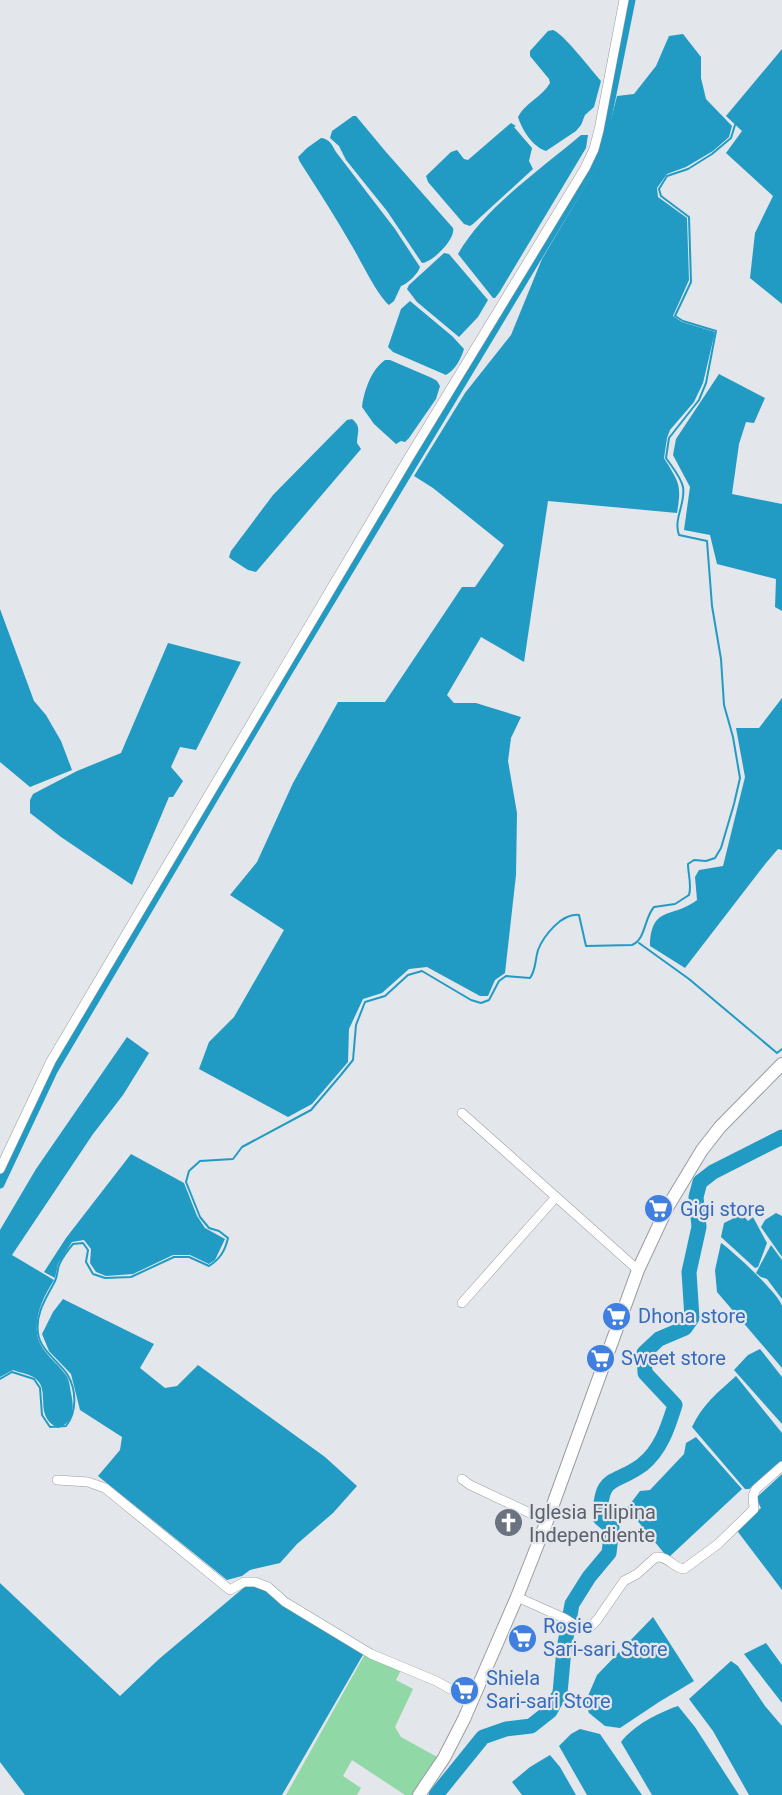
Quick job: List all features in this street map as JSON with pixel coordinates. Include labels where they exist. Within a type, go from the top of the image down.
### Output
[{"type":"street","points":[[0,1169],[51,1061],[414,449],[585,168],[594,149],[599,130],[624,0]]},
{"type":"street","points":[[419,1795],[444,1758],[472,1701],[517,1597],[638,1270],[667,1208],[702,1150],[720,1127],[782,1064]]},
{"type":"street","points":[[462,1113],[638,1270]]},
{"type":"street","points":[[462,1303],[556,1197]]},
{"type":"street","points":[[517,1597],[564,1618],[578,1627],[591,1626],[624,1581],[637,1574],[656,1557],[665,1558],[679,1569],[684,1569],[711,1549],[752,1511],[755,1506],[753,1496],[756,1489],[782,1466]]},
{"type":"street","points":[[462,1479],[470,1485],[547,1521]]},
{"type":"street","points":[[57,1480],[88,1482],[105,1488],[230,1590],[244,1582],[255,1582],[268,1587],[285,1602],[371,1654],[436,1681],[472,1701]]},
{"type":"green space","points":[[365,1654],[401,1670],[396,1680],[413,1689],[395,1727],[401,1737],[439,1758],[416,1795],[405,1795],[352,1760],[343,1776],[361,1788],[357,1795],[286,1795]]},
{"type":"water","points":[[553,30],[570,45],[601,81],[594,107],[585,115],[581,125],[576,131],[546,151],[537,146],[529,137],[518,117],[550,83],[530,56],[530,51],[548,31]]},
{"type":"water","points":[[683,34],[701,57],[701,78],[706,99],[732,126],[729,137],[713,151],[686,167],[667,174],[657,188],[658,197],[687,218],[689,280],[673,316],[682,322],[715,332],[703,383],[694,402],[670,430],[667,438],[664,458],[678,484],[677,513],[548,501],[524,662],[481,637],[447,695],[454,703],[476,703],[521,717],[511,738],[508,761],[517,813],[516,875],[505,973],[495,980],[488,996],[480,996],[427,967],[409,969],[382,993],[363,999],[349,1029],[348,1062],[312,1104],[288,1117],[199,1069],[209,1042],[234,1017],[284,930],[230,895],[257,862],[293,783],[338,702],[385,702],[462,587],[475,587],[504,545],[433,488],[414,476],[465,393],[511,335],[542,259],[601,159],[617,96],[634,94],[656,66],[669,36]]},
{"type":"water","points":[[782,49],[782,304],[750,278],[755,233],[773,196],[726,153],[742,131],[726,116]]},
{"type":"water","points":[[356,116],[453,228],[447,244],[427,262],[422,263],[387,211],[346,160],[339,146],[330,138],[332,131]]},
{"type":"water","points":[[511,123],[516,126],[514,127],[532,148],[529,161],[533,169],[473,224],[470,226],[464,224],[428,182],[426,176],[451,152],[457,150],[464,159],[468,160]]},
{"type":"water","points":[[581,135],[588,135],[586,148],[499,293],[493,298],[458,254],[469,237],[498,205]]},
{"type":"water","points":[[321,138],[330,143],[395,229],[420,267],[412,278],[401,286],[394,301],[389,305],[374,286],[340,225],[300,162],[298,157]]},
{"type":"water","points":[[444,253],[449,254],[488,300],[478,317],[459,337],[417,302],[407,289]]},
{"type":"water","points":[[410,301],[464,349],[457,364],[446,375],[393,352],[388,347],[401,309]]},
{"type":"water","points":[[385,360],[432,378],[440,386],[436,399],[409,438],[405,442],[401,441],[396,444],[374,424],[362,407],[369,381]]},
{"type":"water","points":[[719,374],[765,398],[754,423],[746,422],[739,444],[732,494],[782,504],[782,611],[775,607],[776,579],[717,564],[710,535],[684,530],[690,487],[673,455],[676,439]]},
{"type":"water","points":[[352,419],[358,427],[357,443],[361,449],[256,572],[248,570],[231,559],[229,557],[231,551],[273,495],[347,420]]},
{"type":"water","points":[[0,609],[34,701],[46,715],[61,741],[72,770],[30,787],[0,762]]},
{"type":"water","points":[[168,643],[241,662],[196,750],[180,747],[171,767],[183,781],[173,797],[169,797],[132,885],[30,813],[30,800],[33,794],[77,771],[121,753]]},
{"type":"water","points":[[782,698],[782,850],[778,849],[766,863],[685,968],[650,946],[654,924],[664,915],[697,900],[695,877],[699,870],[723,866],[745,777],[736,728],[759,728]]},
{"type":"water","points":[[127,1037],[149,1053],[123,1095],[93,1134],[12,1255],[54,1280],[41,1305],[37,1319],[37,1333],[41,1345],[66,1375],[70,1386],[72,1414],[68,1422],[58,1428],[46,1417],[42,1390],[36,1379],[13,1370],[0,1377],[0,1230],[36,1169]]},
{"type":"water","points":[[131,1154],[184,1183],[197,1216],[205,1228],[225,1239],[215,1260],[209,1264],[190,1255],[173,1255],[133,1274],[106,1276],[96,1272],[90,1263],[91,1249],[84,1240],[72,1242],[58,1264],[55,1278],[44,1272],[66,1238]]},
{"type":"water","points":[[776,1213],[782,1216],[782,1257],[761,1227],[765,1220]]},
{"type":"water","points":[[742,1214],[748,1221],[753,1217],[767,1243],[758,1267],[755,1268],[721,1237],[724,1223]]},
{"type":"water","points":[[721,1243],[765,1283],[782,1306],[782,1368],[717,1292],[715,1270]]},
{"type":"water","points":[[771,1245],[782,1260],[782,1299],[767,1279],[756,1273]]},
{"type":"water","points":[[63,1299],[154,1344],[140,1368],[165,1388],[177,1386],[198,1365],[325,1457],[357,1486],[333,1513],[297,1544],[280,1563],[250,1570],[242,1576],[227,1580],[98,1476],[120,1450],[122,1437],[80,1410],[71,1374],[49,1351],[42,1334],[53,1312]]},
{"type":"water","points":[[760,1349],[782,1377],[782,1424],[734,1370],[748,1355]]},
{"type":"water","points":[[736,1376],[782,1433],[782,1461],[749,1489],[745,1489],[692,1427],[706,1405]]},
{"type":"water","points":[[696,1437],[742,1489],[668,1558],[627,1508],[640,1491],[650,1490],[684,1454],[686,1443]]},
{"type":"water","points":[[782,1474],[782,1590],[735,1528],[761,1508],[756,1498]]},
{"type":"water","points":[[0,1583],[120,1696],[159,1659],[247,1585],[255,1584],[364,1653],[282,1795],[25,1795],[0,1762]]},
{"type":"water","points":[[653,1617],[694,1681],[620,1728],[605,1726],[589,1713],[585,1703],[597,1675]]},
{"type":"water","points":[[766,1643],[782,1665],[782,1703],[744,1654]]},
{"type":"water","points":[[731,1661],[738,1666],[765,1706],[782,1726],[782,1795],[749,1795],[713,1731],[689,1699]]},
{"type":"water","points":[[678,1706],[695,1727],[739,1795],[652,1795],[621,1742],[647,1720]]},
{"type":"water","points":[[580,1729],[600,1734],[642,1795],[587,1795],[559,1746]]},
{"type":"water","points":[[550,1755],[560,1767],[576,1795],[522,1795],[512,1782],[530,1767]]},
{"type":"waterway","points":[[0,1184],[53,1071],[285,677],[600,153],[631,0]]},
{"type":"waterway","points":[[0,1379],[12,1372],[34,1379],[40,1388],[42,1415],[50,1427],[66,1426],[74,1408],[73,1387],[67,1374],[42,1345],[38,1333],[38,1319],[42,1306],[66,1253],[73,1244],[83,1243],[88,1250],[86,1262],[93,1274],[105,1278],[131,1277],[174,1257],[189,1257],[209,1266],[213,1263],[222,1254],[228,1238],[219,1231],[209,1228],[200,1217],[186,1182],[189,1171],[200,1161],[233,1159],[242,1147],[311,1110],[353,1060],[356,1025],[365,1002],[385,996],[408,975],[422,971],[471,1000],[481,1003],[489,1000],[499,981],[506,976],[530,978],[538,950],[545,938],[560,921],[573,915],[579,915],[586,946],[632,945],[640,938],[654,907],[675,904],[689,895],[688,864],[694,860],[706,861],[715,858],[721,848],[740,778],[733,737],[724,705],[707,541],[679,535],[678,523],[683,487],[666,458],[669,438],[699,400],[706,383],[716,331],[683,321],[675,316],[691,282],[689,217],[661,196],[659,189],[667,176],[688,169],[712,154],[731,138],[735,125]]},
{"type":"waterway","points":[[639,943],[689,979],[777,1053],[782,1049]]},
{"type":"waterway","points":[[436,1795],[483,1737],[506,1729],[531,1726],[550,1711],[560,1693],[564,1649],[572,1604],[589,1577],[609,1553],[612,1528],[600,1518],[603,1494],[610,1482],[649,1459],[659,1445],[675,1405],[645,1373],[644,1353],[659,1339],[685,1328],[692,1318],[689,1272],[699,1227],[696,1197],[700,1182],[713,1172],[782,1137]]},
{"type":"place","name":"Gigi store","points":[[659,1209]]},
{"type":"place","name":"Dhona store","points":[[617,1316]]},
{"type":"place","name":"Sweet store","points":[[600,1358]]},
{"type":"place","name":"Iglesia Filipina Independiente","points":[[508,1523]]},
{"type":"place","name":"Rosie Sari-sari Store","points":[[522,1638]]},
{"type":"place","name":"Shiela Sari-sari Store","points":[[465,1690]]}]
